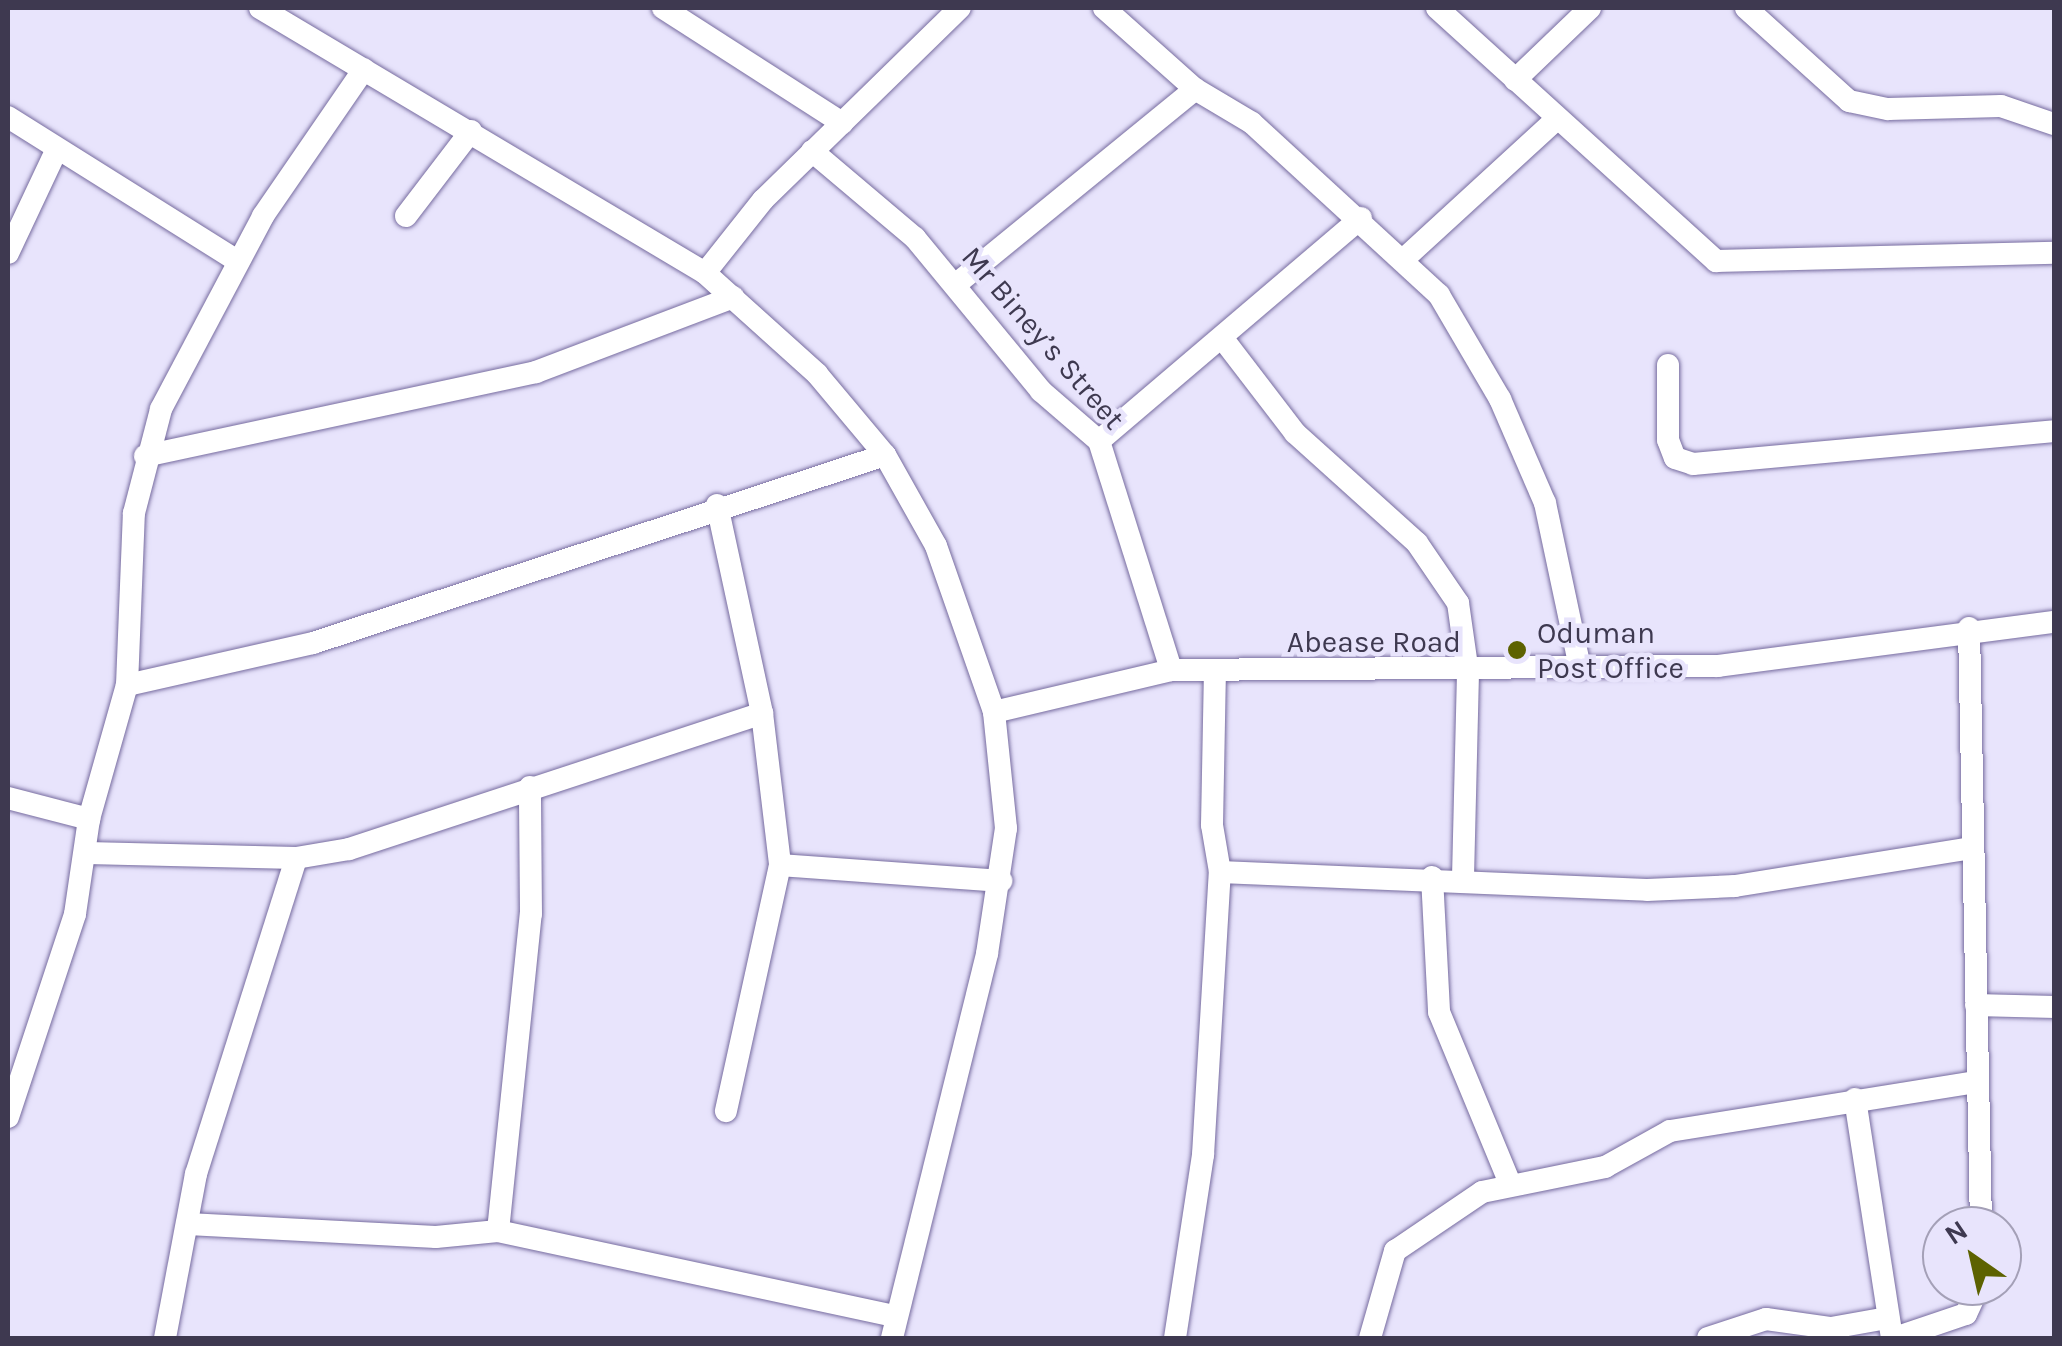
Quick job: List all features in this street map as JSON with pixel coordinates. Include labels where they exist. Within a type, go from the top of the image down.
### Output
[{"type":"street","points":[[188,1224],[420,1236],[498,1231],[894,1328],[1001,881],[1007,793],[994,712],[952,581],[885,455],[817,374],[704,273],[260,8]]},
{"type":"street","points":[[663,8],[842,123]]},
{"type":"street","points":[[1104,8],[1194,90],[1252,123],[1361,218],[1405,258],[1453,315],[1524,454],[1550,524],[1580,668]]},
{"type":"street","points":[[1438,8],[1716,261],[2054,254]]},
{"type":"street","points":[[1516,80],[1590,8]]},
{"type":"street","points":[[1746,8],[1849,101],[1888,110],[2001,106],[2054,124]]},
{"type":"street","points":[[704,273],[812,151],[954,9]]},
{"type":"street","points":[[8,1117],[87,853],[89,819],[126,684],[145,456],[236,260],[364,69]]},
{"type":"street","points":[[955,285],[1194,90]]},
{"type":"street","points":[[8,117],[236,260]]},
{"type":"street","points":[[1405,258],[1558,118]]},
{"type":"street","points":[[406,216],[471,131]]},
{"type":"street","points":[[8,252],[57,149]]},
{"type":"street","name":"Mr Biney’s Street","points":[[812,151],[915,238],[1042,391],[1098,441],[1171,670]]},
{"type":"street","points":[[1098,441],[1223,339],[1361,218]]},
{"type":"street","points":[[145,456],[536,372],[732,297]]},
{"type":"street","points":[[1223,339],[1296,433],[1438,569],[1464,622],[1468,673],[1463,881]]},
{"type":"street","points":[[1668,365],[1668,440],[1674,458],[1692,464],[2054,431]]},
{"type":"street","points":[[126,684],[439,605],[717,505],[885,455]]},
{"type":"street","points":[[717,505],[762,714],[780,865],[726,1111]]},
{"type":"street","name":"Abease Road","points":[[994,712],[1171,670],[1468,673],[1764,662],[1969,628],[2054,622]]},
{"type":"street","points":[[1969,628],[1975,1082],[1981,1206]]},
{"type":"street","points":[[1175,1338],[1202,1155],[1220,872],[1212,825],[1215,670]]},
{"type":"street","points":[[87,853],[296,858],[762,714]]},
{"type":"street","points":[[498,1231],[530,929],[530,787]]},
{"type":"street","points":[[8,798],[89,819]]},
{"type":"street","points":[[1220,872],[1736,886],[1971,848]]},
{"type":"street","points":[[165,1338],[209,1126],[296,858]]},
{"type":"street","points":[[780,865],[1001,881]]},
{"type":"street","points":[[1432,876],[1438,1012],[1510,1184]]},
{"type":"street","points":[[1976,1005],[2054,1007]]},
{"type":"street","points":[[1370,1338],[1395,1251],[1482,1192],[1605,1167],[1670,1132],[1975,1082]]},
{"type":"street","points":[[1854,1099],[1892,1332]]},
{"type":"street","points":[[1708,1338],[1766,1319],[1892,1332],[1966,1314],[1969,1306]]},
{"type":"place","name":"Oduman Post Office","points":[[1517,650]]}]
